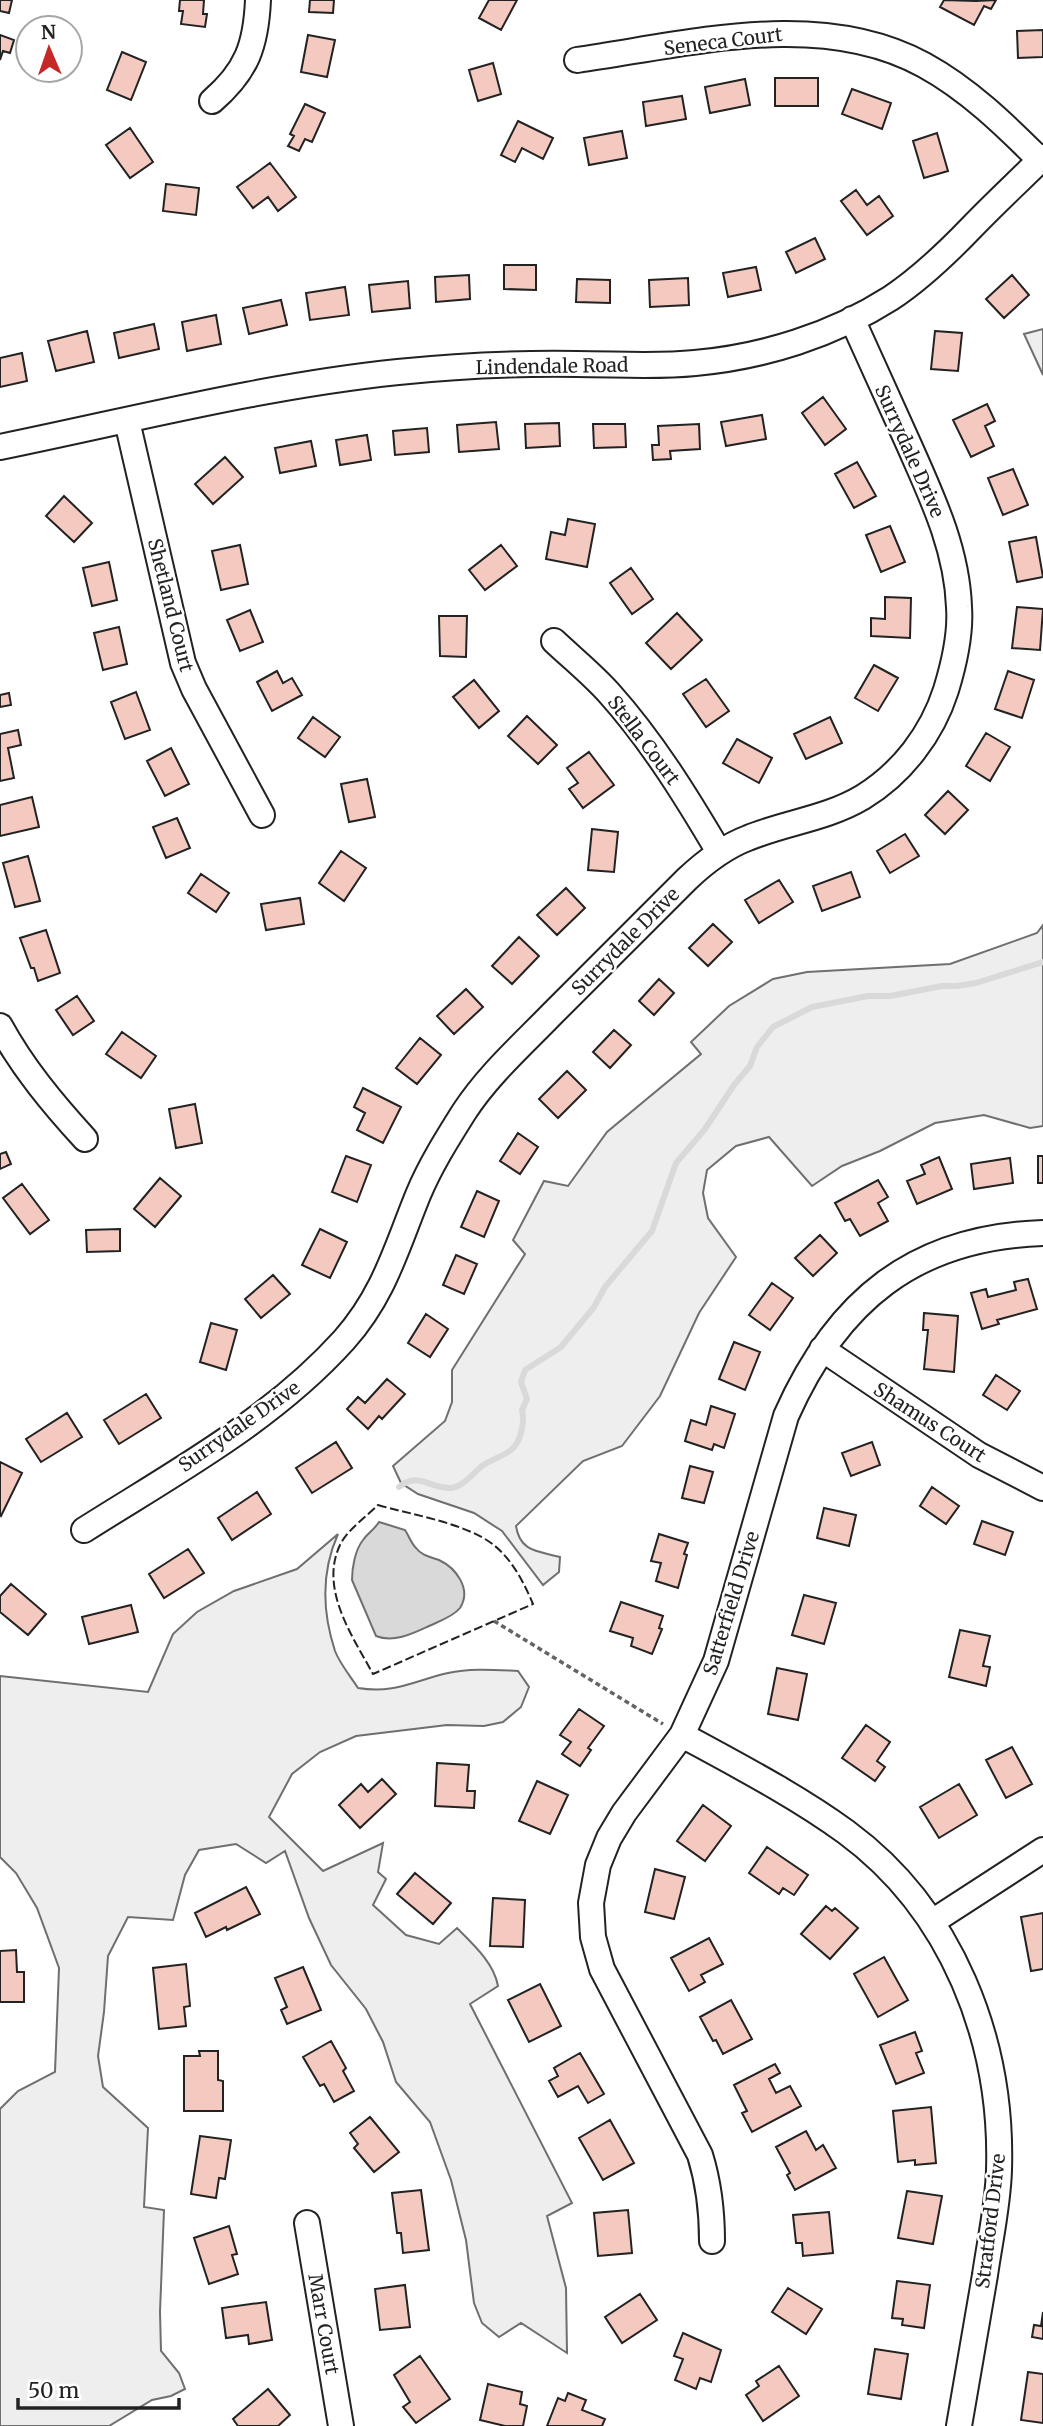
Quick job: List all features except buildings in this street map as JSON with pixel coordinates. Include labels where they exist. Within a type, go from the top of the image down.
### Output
[{"type":"street","points":[[212,101],[229,86],[253,45],[258,0]]},
{"type":"street","name":"Seneca Court","points":[[578,60],[765,33],[806,33],[847,39],[886,49],[924,65],[974,99],[1041,158]]},
{"type":"street","name":"Lindendale Road","points":[[0,447],[329,380],[506,365],[694,363],[740,357],[809,338],[890,299],[923,275],[1041,158]]},
{"type":"street","name":"Surrydale Drive","points":[[85,1530],[223,1442],[266,1411],[306,1379],[345,1339],[368,1310],[386,1278],[419,1194],[440,1150],[466,1109],[506,1061],[687,879],[719,852],[748,838],[835,812],[864,796],[891,775],[933,724],[949,679],[958,639],[960,607],[956,576],[934,501],[852,319]]},
{"type":"street","name":"Shetland Court","points":[[127,421],[183,663],[261,815]]},
{"type":"street","name":"Stella Court","points":[[554,641],[608,692],[649,743],[686,796],[719,852]]},
{"type":"street","points":[[0,1026],[12,1049],[46,1096],[85,1139]]},
{"type":"street","name":"Satterfield Drive","points":[[712,2241],[709,2185],[700,2155],[602,1969],[593,1937],[593,1885],[609,1838],[624,1813],[682,1735],[716,1661],[786,1416],[803,1379],[822,1349],[843,1320],[862,1301],[892,1277],[926,1258],[965,1244],[1015,1234],[1043,1233]]},
{"type":"street","name":"Shamus Court","points":[[822,1349],[960,1443],[1043,1488]]},
{"type":"street","name":"Stratford Drive","points":[[682,1735],[807,1807],[847,1833],[874,1856],[905,1887],[932,1922],[955,1960],[976,2008],[993,2072],[999,2171],[994,2220],[959,2426]]},
{"type":"street","points":[[932,1922],[1043,1850]]},
{"type":"street","name":"Marr Court","points":[[307,2222],[341,2426]]},
{"type":"path","points":[[494,1621],[682,1735]]},
{"type":"shaded area","points":[[1043,329],[1043,375],[1024,334]]},
{"type":"shaded area","points":[[1043,925],[1043,1126],[1030,1128],[984,1115],[935,1123],[880,1151],[842,1166],[812,1186],[769,1137],[736,1146],[707,1170],[703,1193],[708,1218],[736,1257],[699,1313],[660,1396],[622,1446],[583,1461],[516,1526],[521,1541],[526,1546],[560,1557],[559,1572],[543,1585],[502,1531],[474,1513],[418,1494],[401,1483],[393,1466],[445,1421],[452,1402],[452,1370],[525,1254],[513,1240],[544,1181],[568,1186],[607,1132],[701,1054],[691,1042],[729,1006],[773,979],[807,972],[950,964],[1037,933]]},
{"type":"shaded area","points":[[379,1522],[405,1530],[418,1551],[451,1568],[460,1580],[464,1594],[457,1611],[409,1635],[389,1639],[376,1636],[352,1580],[358,1549]]},
{"type":"shaded area","points":[[338,1534],[326,1577],[326,1606],[335,1651],[358,1688],[394,1688],[465,1670],[518,1671],[529,1687],[521,1707],[503,1722],[484,1726],[447,1725],[356,1736],[320,1752],[292,1774],[269,1817],[323,1871],[383,1843],[378,1872],[386,1879],[373,1905],[406,1935],[439,1944],[457,1928],[482,1954],[492,1969],[498,1986],[470,2004],[572,2203],[547,2216],[566,2288],[567,2353],[521,2323],[499,2337],[482,2323],[474,2303],[466,2240],[451,2180],[430,2122],[396,2082],[383,2042],[366,2009],[331,1965],[309,1918],[285,1851],[266,1863],[236,1844],[199,1850],[185,1875],[173,1920],[128,1917],[108,1956],[98,2056],[103,2087],[148,2128],[144,2207],[164,2210],[161,2351],[179,2373],[185,2389],[171,2396],[152,2400],[109,2426],[0,2426],[0,2109],[18,2091],[55,2072],[59,1968],[37,1908],[16,1873],[0,1857],[0,1676],[148,1692],[173,1634],[197,1612],[234,1591],[297,1569]]},
{"type":"waterway","points":[[399,1487],[413,1481],[444,1488],[455,1487],[514,1446],[521,1431],[522,1410],[527,1399],[521,1382],[525,1370],[561,1347],[594,1307],[605,1287],[652,1231],[676,1163],[705,1129],[750,1066],[757,1047],[773,1027],[812,1007],[868,996],[890,996],[942,986],[976,983],[1043,962]]},
{"type":"fence","points":[[378,1505],[455,1526],[483,1538],[513,1565],[533,1604],[373,1674],[348,1629],[333,1579],[335,1562],[343,1539],[378,1505]]}]
